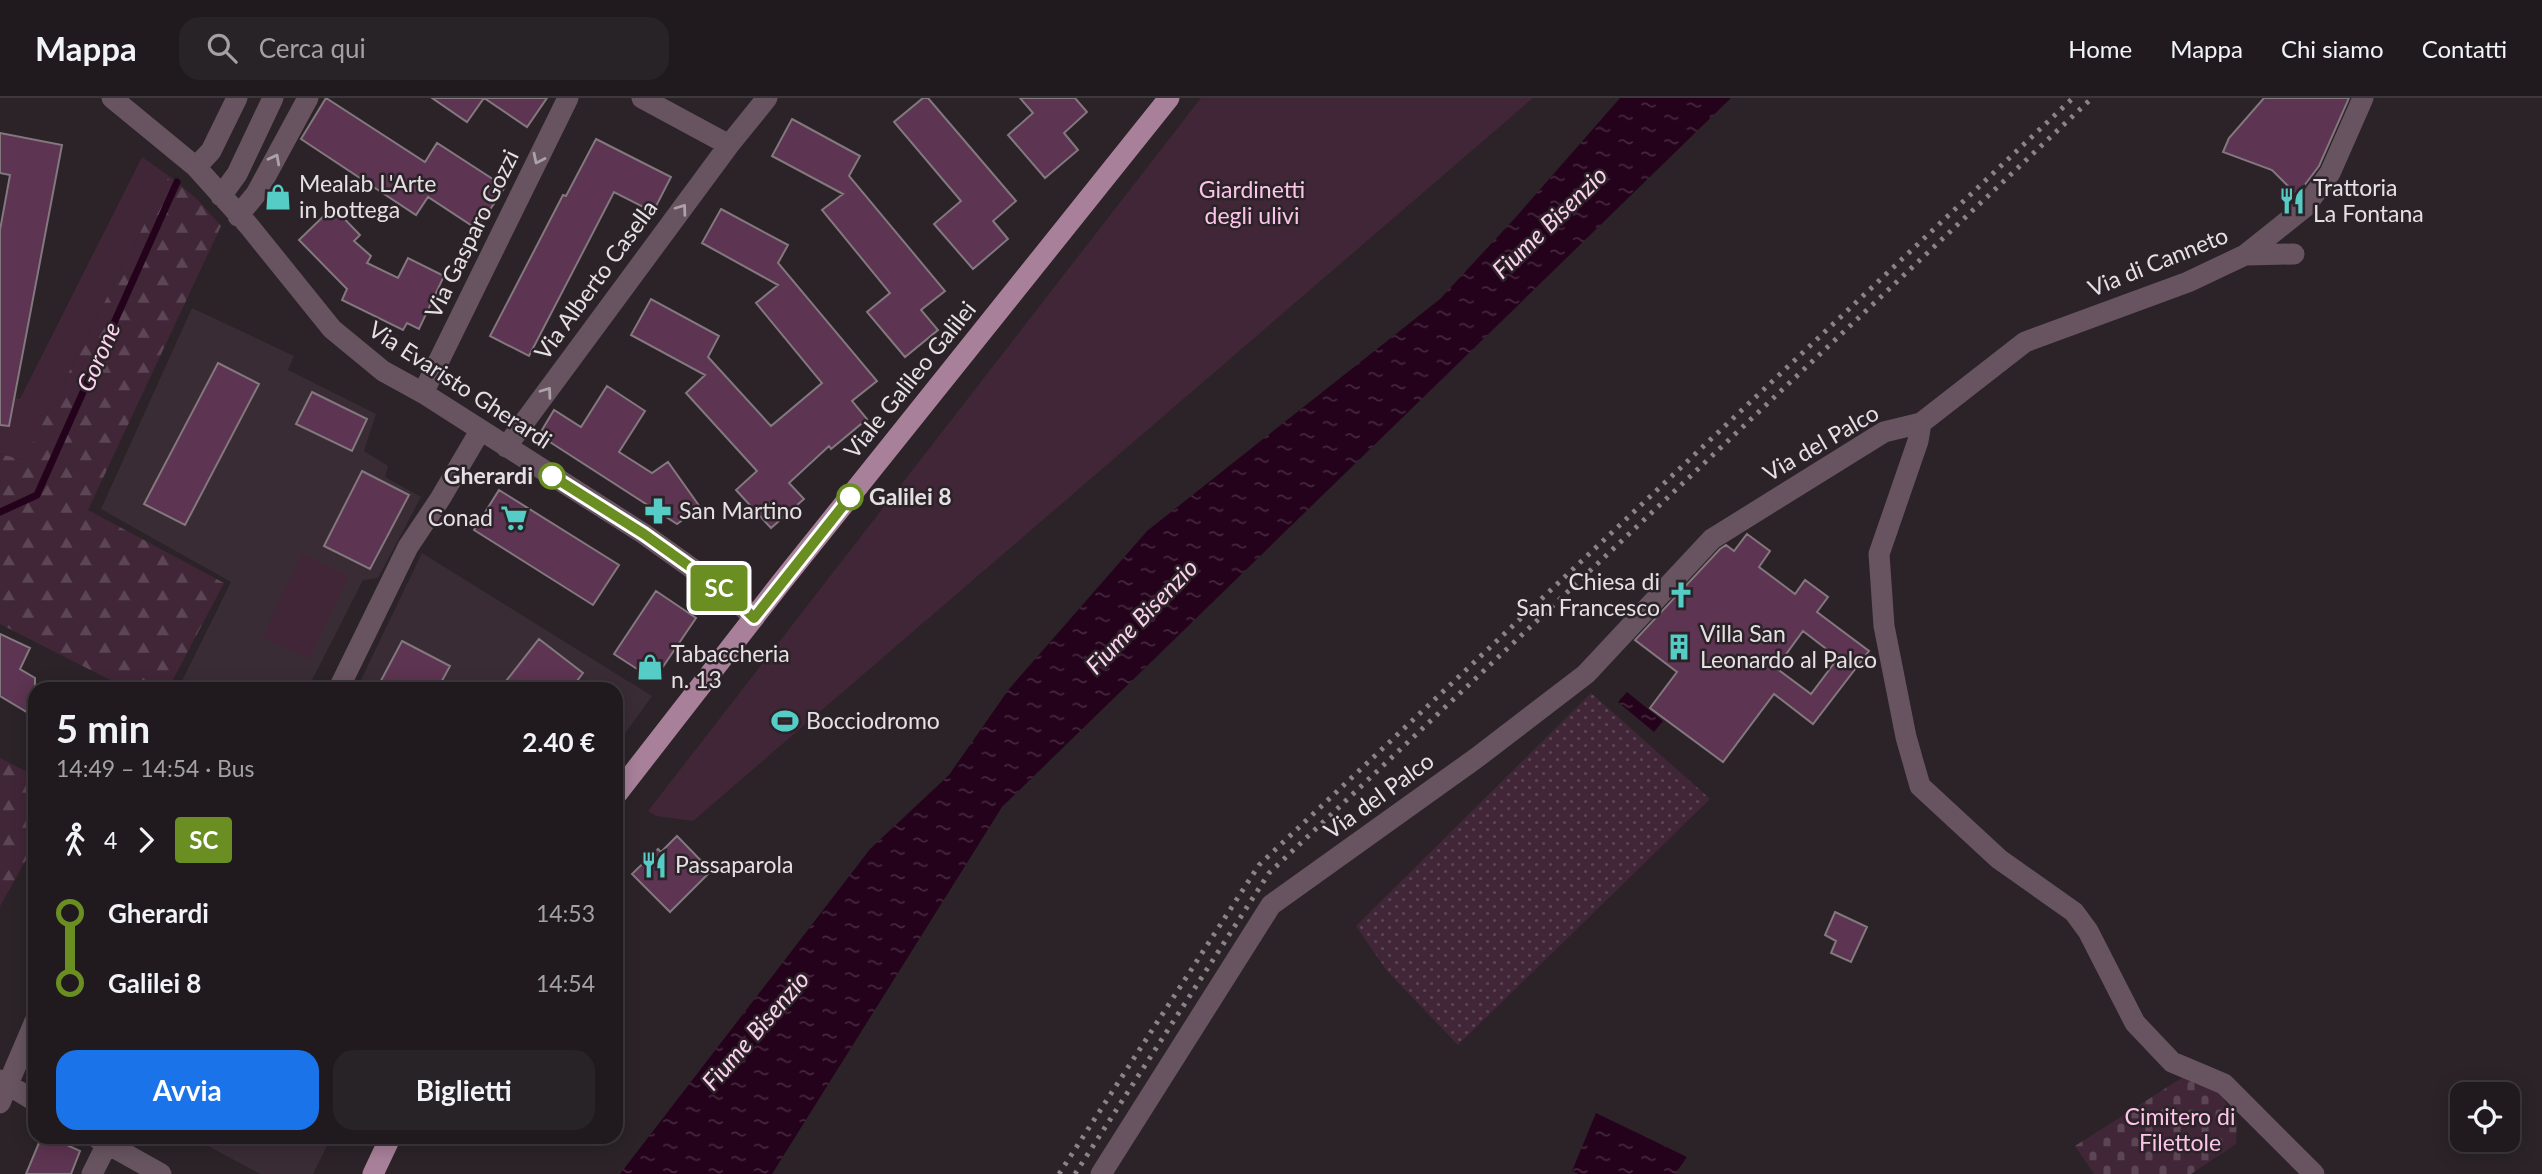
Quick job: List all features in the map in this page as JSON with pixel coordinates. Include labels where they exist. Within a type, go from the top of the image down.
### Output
[{"type":"main road","name":"Viale Galileo Galilei","points":[[623,786],[1169,98]]},
{"type":"main road","points":[[373,1174],[386,1144]]},
{"type":"main road","points":[[384,1174],[388,1144]]},
{"type":"street","name":"Via Evaristo Gherardi","points":[[112,98],[196,167],[331,329],[383,371],[423,393],[644,534],[735,599],[754,618]]},
{"type":"street","points":[[196,167],[211,151],[237,98]]},
{"type":"street","points":[[221,196],[237,174],[273,98]]},
{"type":"street","points":[[238,216],[256,194],[308,98]]},
{"type":"street","name":"Via Gasparo Gozzi","points":[[423,393],[568,98]]},
{"type":"street","points":[[642,98],[729,145]]},
{"type":"street","name":"Via Alberto Casella","points":[[506,447],[729,145],[767,98]]},
{"type":"street","name":"Via di Canneto","points":[[1921,423],[2025,342],[2188,282],[2245,255],[2305,208],[2330,173],[2363,98]]},
{"type":"street","points":[[2245,255],[2294,254]]},
{"type":"street","points":[[1921,423],[1918,440],[1879,554],[1884,626],[1906,737],[1920,786],[1999,859],[2074,912],[2088,931],[2135,1023],[2172,1062],[2224,1084],[2314,1174]]},
{"type":"street","name":"Via del Palco","points":[[1101,1174],[1271,905],[1475,759],[1586,674],[1712,539],[1884,432],[1921,423]]},
{"type":"street","points":[[342,682],[408,547],[480,431]]},
{"type":"street","points":[[28,1036],[3,1089],[28,1098]]},
{"type":"street","points":[[92,1174],[101,1144]]},
{"type":"street","points":[[107,1144],[161,1174]]},
{"type":"shaded area","points":[[192,308],[294,356],[288,370],[376,414],[364,451],[388,466],[385,477],[421,497],[378,578],[363,580],[311,682],[181,682],[231,582],[101,509]]},
{"type":"shaded area","points":[[422,553],[652,696],[623,736],[623,682],[360,682]]},
{"type":"shaded area","points":[[204,1144],[328,1144],[313,1174],[260,1174]]},
{"type":"green space","name":"Giardinetti degli ulivi","points":[[1201,98],[1533,98],[693,821],[656,816],[648,811]]},
{"type":"green space","points":[[142,157],[169,176],[24,460],[0,454],[0,395],[20,399]]},
{"type":"green space","points":[[169,176],[196,198],[221,226],[88,510],[224,583],[172,682],[114,682],[0,624],[0,454],[24,460]]},
{"type":"green space","points":[[302,553],[349,576],[309,659],[262,637]]},
{"type":"green space","points":[[1591,693],[1710,799],[1458,1045],[1387,971],[1356,926]]},
{"type":"green space","points":[[0,758],[28,772],[28,856],[0,906]]},
{"type":"green space","name":"Cimitero di Filettole","points":[[2188,1074],[2218,1090],[2237,1122],[2236,1144],[2191,1174],[2094,1174],[2075,1146]]},
{"type":"water","name":"Fiume Bisenzio","points":[[1620,98],[1731,98],[1002,807],[772,1174],[620,1174],[870,849],[949,775],[1009,689],[1147,531],[1440,299]]},
{"type":"water","points":[[1627,692],[1663,721],[1654,732],[1618,702]]},
{"type":"water","points":[[1596,1113],[1687,1157],[1675,1174],[1579,1174],[1572,1171]]},
{"type":"building","points":[[326,98],[425,162],[437,143],[505,187],[477,229],[428,197],[416,215],[301,139]]},
{"type":"building","points":[[432,98],[484,98],[467,122]]},
{"type":"building","points":[[484,98],[547,98],[527,127]]},
{"type":"building","points":[[923,98],[928,98],[1016,201],[993,221],[1008,239],[973,269],[934,224],[961,201],[894,122]]},
{"type":"building","points":[[1020,98],[1075,98],[1087,112],[1064,133],[1078,150],[1045,178],[1008,135],[1033,113]]},
{"type":"building","points":[[2264,98],[2349,98],[2319,166],[2297,195],[2272,170],[2223,152],[2229,138]]},
{"type":"building","points":[[792,119],[860,156],[849,176],[945,291],[921,310],[938,330],[905,357],[867,312],[890,293],[822,210],[843,194],[772,156]]},
{"type":"building","points":[[0,133],[62,145],[9,426],[0,425],[0,230],[10,175],[0,173]]},
{"type":"building","points":[[596,139],[671,177],[653,212],[614,192],[529,356],[490,336],[563,195],[566,196]]},
{"type":"building","points":[[333,207],[360,235],[354,241],[371,256],[367,263],[398,278],[408,258],[444,276],[419,329],[407,323],[403,330],[342,300],[347,289],[299,240]]},
{"type":"building","points":[[721,209],[788,245],[778,263],[877,381],[852,401],[867,419],[831,449],[829,446],[789,483],[804,499],[771,528],[736,490],[757,471],[686,393],[705,375],[631,335],[651,299],[719,336],[708,357],[771,426],[822,383],[756,303],[778,285],[702,243]]},
{"type":"building","points":[[218,363],[259,384],[185,525],[144,504]]},
{"type":"building","points":[[607,386],[645,411],[619,452],[652,473],[668,462],[700,507],[677,524],[539,435],[554,410],[581,427]]},
{"type":"building","points":[[312,392],[367,419],[352,451],[296,424]]},
{"type":"building","points":[[362,471],[409,495],[370,569],[324,546]]},
{"type":"building","points":[[499,490],[619,565],[593,605],[474,530]]},
{"type":"building","name":"Villa San Leonardo al Palco","points":[[1747,534],[1770,551],[1759,567],[1795,594],[1805,580],[1828,597],[1817,612],[1869,651],[1813,724],[1774,694],[1723,762],[1650,708],[1677,672],[1635,640],[1720,549],[1726,545],[1734,551]],"holes":[[[1803,631],[1838,658],[1811,694],[1776,668]]]},
{"type":"building","points":[[656,591],[696,618],[654,680],[614,654]]},
{"type":"building","points":[[0,634],[30,648],[20,669],[35,678],[35,682],[28,682],[28,713],[0,696]]},
{"type":"building","points":[[539,639],[583,673],[576,682],[505,682]]},
{"type":"building","points":[[402,641],[450,666],[441,682],[380,682]]},
{"type":"building","points":[[677,836],[711,871],[670,912],[632,874],[658,849],[661,852]]},
{"type":"building","points":[[1835,912],[1867,927],[1851,962],[1831,953],[1836,941],[1825,935]]},
{"type":"building","points":[[38,1144],[65,1144],[80,1151],[71,1174],[26,1174]]},
{"type":"waterway","name":"Gorone","points":[[0,512],[37,495],[177,182]]},
{"type":"railway","points":[[1059,1174],[1259,865],[2073,98]]},
{"type":"railway","points":[[1075,1174],[1269,873],[2092,98]]},
{"type":"bus line","name":"SC","points":[[552,476],[644,534],[735,599],[754,618],[850,497]]},
{"type":"place","name":"Mealab L'Arte in bottega","points":[[278,197]]},
{"type":"place","name":"Trattoria La Fontana","points":[[2292,201]]},
{"type":"place","name":"Gherardi","points":[[552,476]]},
{"type":"place","name":"Galilei 8","points":[[850,497]]},
{"type":"place","name":"San Martino","points":[[658,511]]},
{"type":"place","name":"Conad","points":[[514,518]]},
{"type":"place","name":"Chiesa di San Francesco","points":[[1681,595]]},
{"type":"place","name":"Villa San Leonardo al Palco","points":[[1679,647]]},
{"type":"place","name":"Tabaccheria n. 13","points":[[650,667]]},
{"type":"place","name":"Bocciodromo","points":[[785,721]]},
{"type":"place","name":"Passaparola","points":[[654,865]]}]
